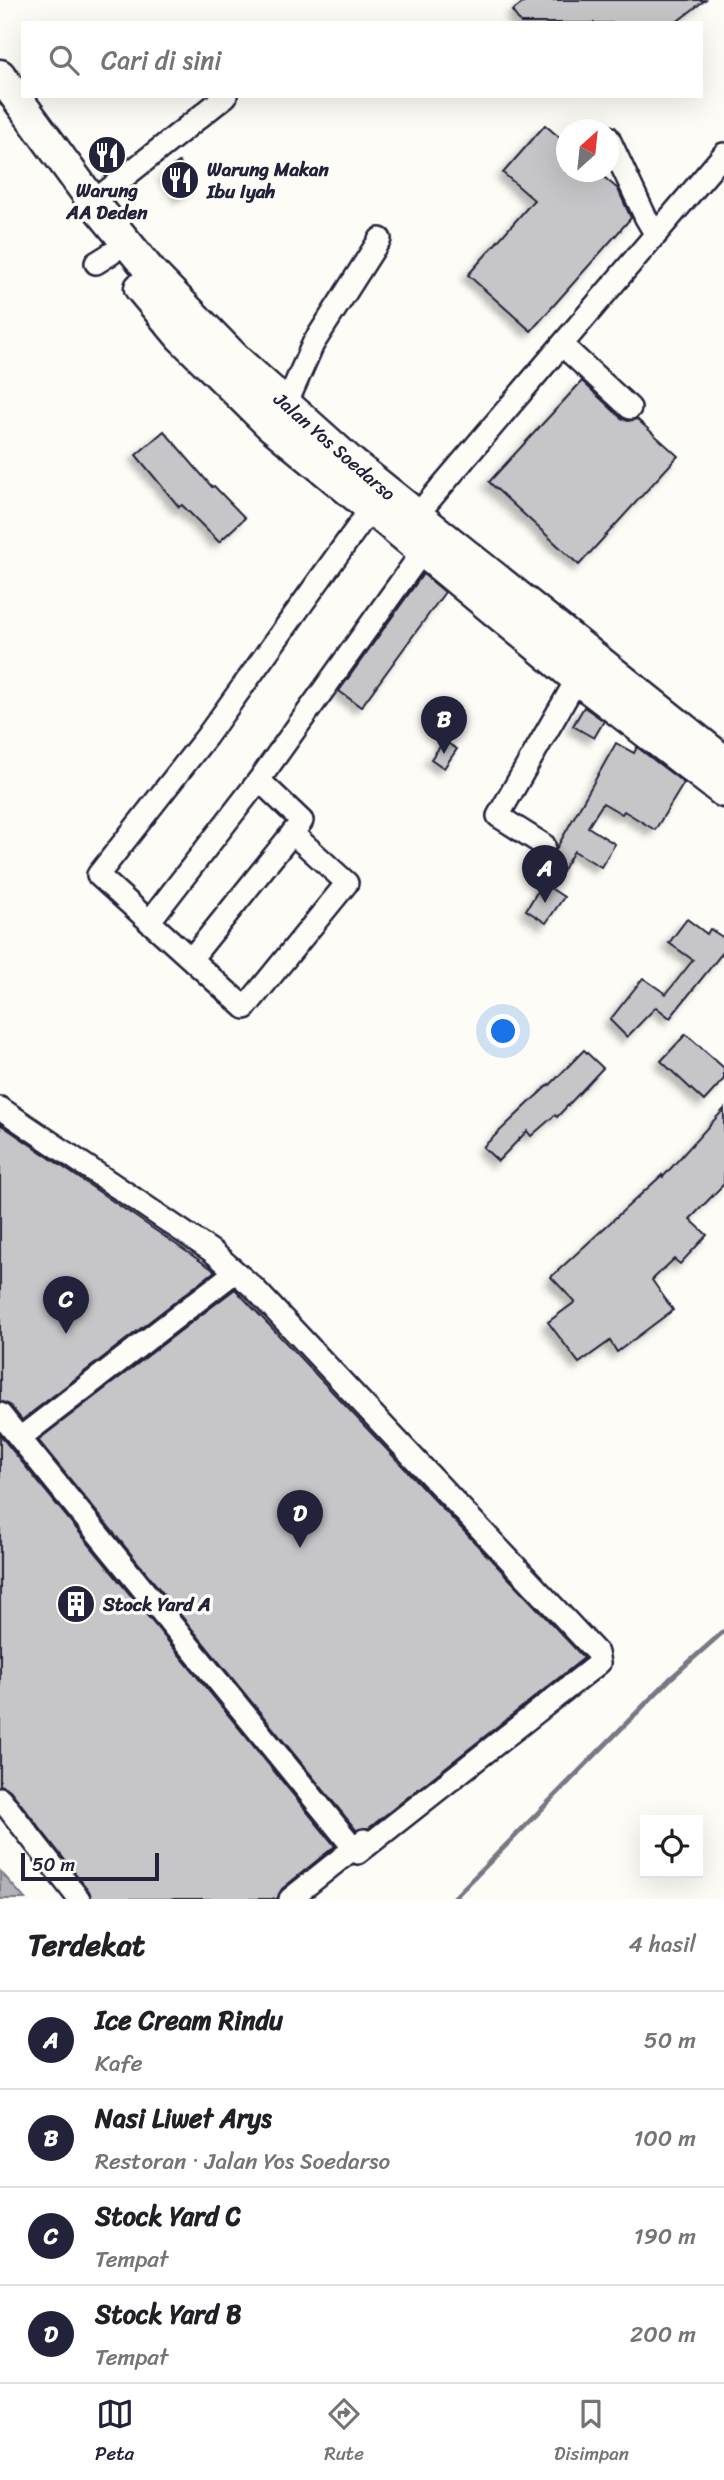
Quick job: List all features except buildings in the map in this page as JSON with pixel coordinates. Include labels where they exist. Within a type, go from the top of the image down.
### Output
[{"type":"highway","name":"Jalan Yos Soedarso","points":[[0,75],[104,258],[270,425],[426,533],[723,781]]},
{"type":"highway","name":"Jalan Yos Soedarso","points":[[0,109],[36,141],[93,202],[194,319],[286,405],[377,499]]},
{"type":"street","points":[[93,202],[223,98]]},
{"type":"street","points":[[149,922],[259,780],[426,533],[562,345],[724,154]]},
{"type":"street","points":[[619,159],[656,235]]},
{"type":"street","points":[[286,405],[313,344],[380,239]]},
{"type":"street","points":[[562,345],[630,408]]},
{"type":"street","points":[[292,833],[347,883],[245,1008],[97,876],[207,736],[377,499]]},
{"type":"street","points":[[544,845],[498,816],[584,667]]},
{"type":"street","points":[[191,959],[302,821],[259,780]]},
{"type":"street","points":[[0,1108],[213,1252],[229,1273],[589,1655],[590,1660],[586,1665],[300,1899]]},
{"type":"street","points":[[0,1114],[229,1273]]},
{"type":"street","points":[[19,1434],[229,1273]]},
{"type":"street","points":[[0,1407],[19,1434],[358,1849]]},
{"type":"street","points":[[0,1414],[19,1434]]},
{"type":"street","points":[[0,1798],[79,1899]]},
{"type":"street","points":[[0,1812],[68,1899]]},
{"type":"street","points":[[290,1899],[358,1849]]},
{"type":"shaded area","points":[[0,1871],[25,1899],[0,1899]]},
{"type":"waterway","points":[[453,1899],[671,1678],[724,1631]]},
{"type":"place","name":"Warung AA Deden","points":[[107,155]]},
{"type":"place","name":"Warung Makan Ibu Iyah","points":[[180,180]]},
{"type":"place","name":"Nasi Liwet Arys","points":[[444,754]]},
{"type":"place","name":"Ice Cream Rindu","points":[[545,903]]},
{"type":"place","name":"Stock Yard C","points":[[66,1334]]},
{"type":"place","name":"Stock Yard B","points":[[300,1548]]},
{"type":"place","name":"Stock Yard A","points":[[76,1604]]}]
